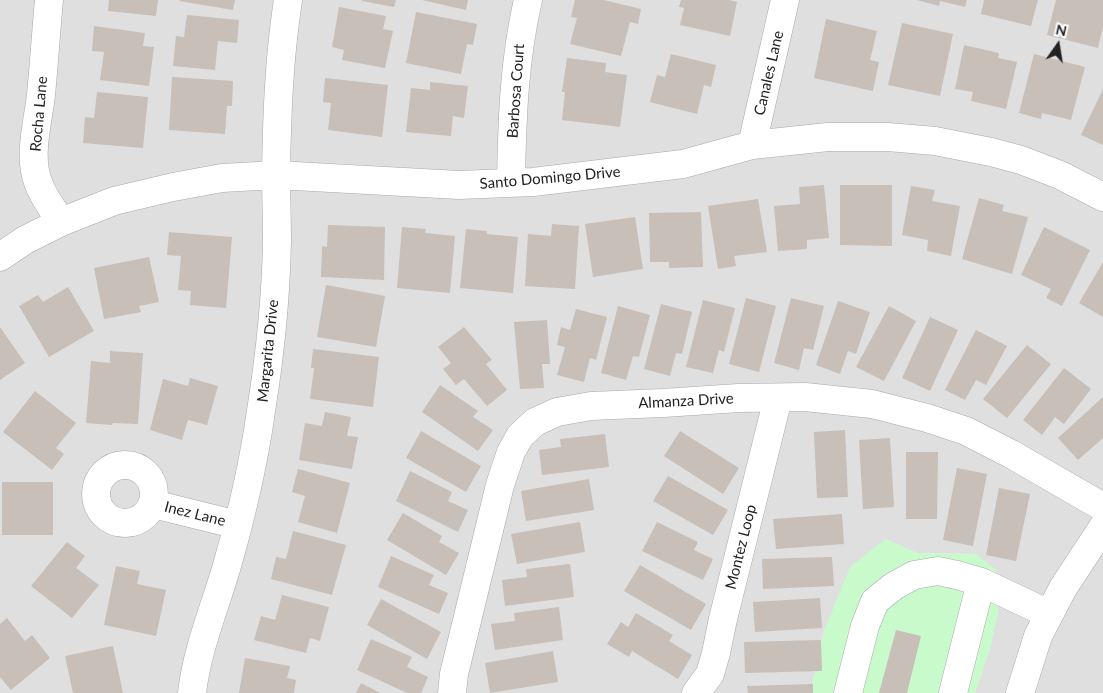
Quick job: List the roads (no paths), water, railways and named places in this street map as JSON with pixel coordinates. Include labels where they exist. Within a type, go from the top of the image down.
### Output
[{"type":"street","name":"Rocha Lane","points":[[49,0],[41,95],[34,147],[35,166],[38,182],[61,222]]},
{"type":"street","name":"Margarita Drive","points":[[192,693],[202,642],[238,525],[261,412],[274,300],[277,241],[278,90],[282,38],[288,0]]},
{"type":"street","name":"Barbosa Court","points":[[511,183],[512,120],[516,68],[521,29],[528,0]]},
{"type":"street","name":"Canales Lane","points":[[752,146],[785,0]]},
{"type":"street","name":"Santo Domingo Drive","points":[[0,258],[25,240],[61,222],[114,201],[222,178],[276,175],[459,185],[533,182],[683,164],[752,146],[828,137],[888,137],[935,141],[991,152],[1021,160],[1060,175],[1103,197]]},
{"type":"street","name":"Almanza Drive","points":[[452,693],[454,674],[500,486],[511,452],[520,436],[534,422],[557,412],[591,406],[739,398],[805,398],[872,404],[927,418],[966,431],[1103,507]]},
{"type":"street","name":"Montez Loop","points":[[696,693],[710,674],[716,654],[778,398]]},
{"type":"street","name":"Inez Lane","points":[[153,504],[238,525]]},
{"type":"street","points":[[1020,693],[1038,636],[1049,614],[1063,588],[1103,527]]},
{"type":"street","points":[[848,693],[865,626],[875,601],[894,586],[914,576],[938,571],[981,582],[1049,614]]},
{"type":"street","points":[[953,693],[981,582]]}]
